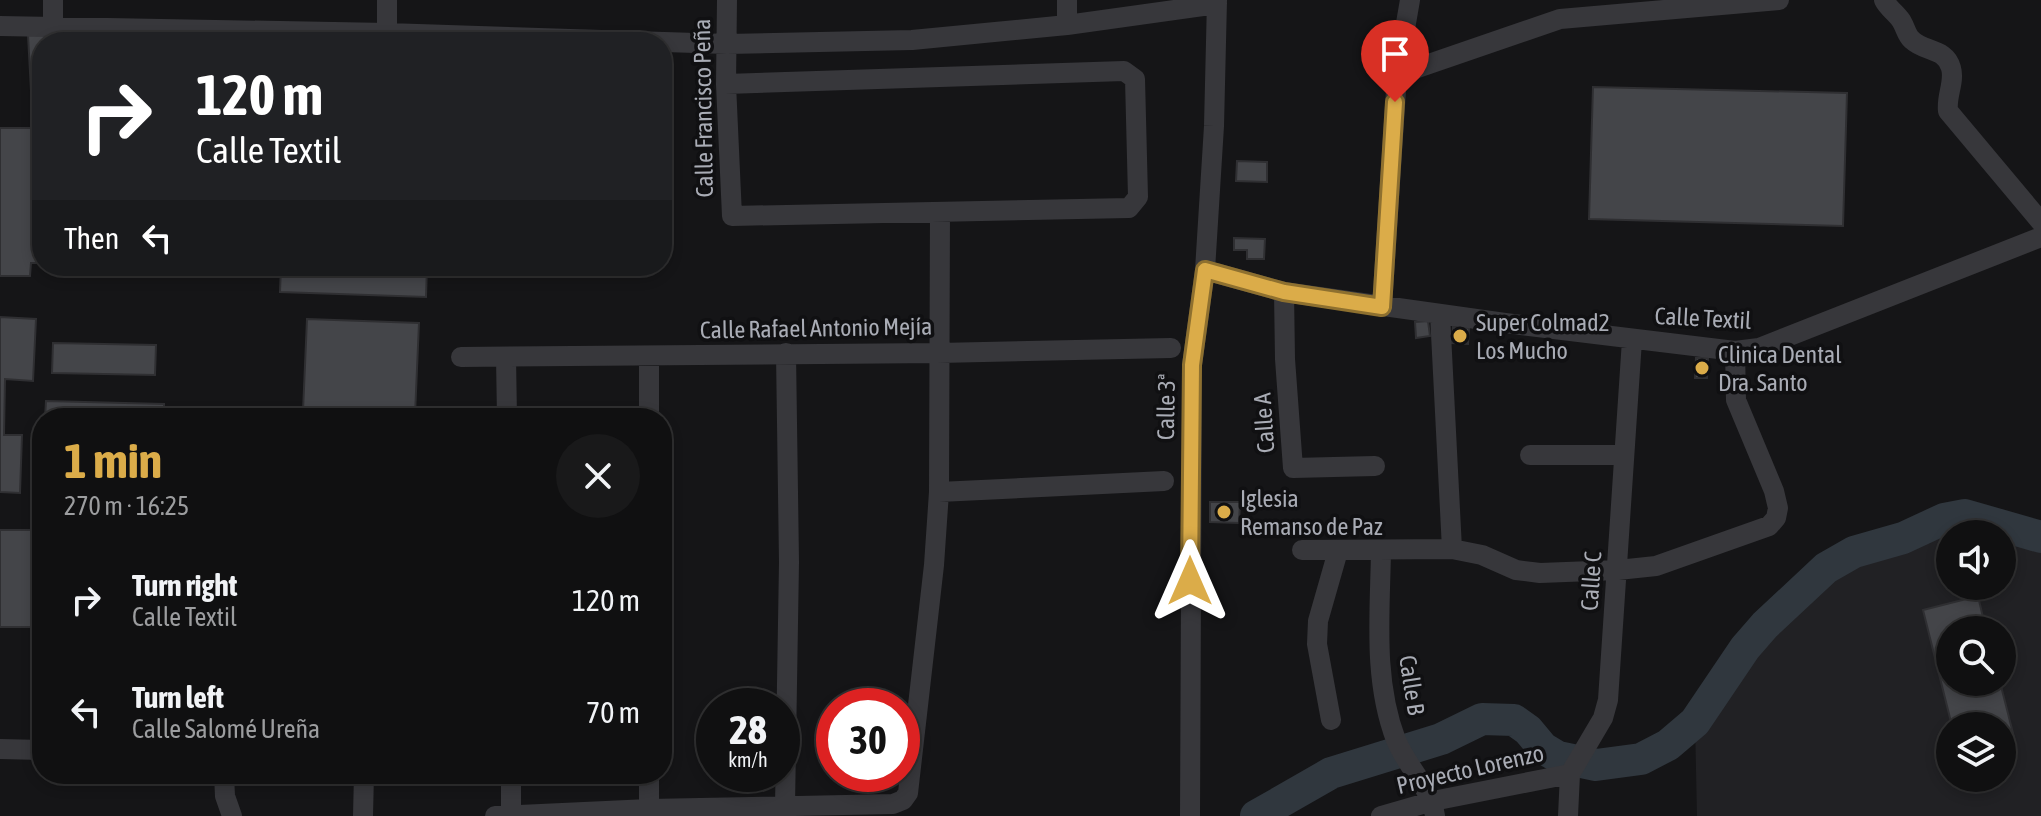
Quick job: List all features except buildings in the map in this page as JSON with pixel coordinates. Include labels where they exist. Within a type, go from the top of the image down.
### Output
[{"type":"street","points":[[53,0],[53,27]]},
{"type":"street","points":[[387,0],[387,32]]},
{"type":"street","name":"Calle Francisco Peña","points":[[727,0],[726,84],[732,216],[940,212]]},
{"type":"street","points":[[1067,0],[1067,25]]},
{"type":"street","points":[[1382,307],[1397,75],[1410,0]]},
{"type":"street","points":[[1397,75],[1560,19],[1779,0]]},
{"type":"street","points":[[1884,0],[1916,44],[1931,48],[1949,62],[1953,73],[1946,99],[1948,111],[2041,222]]},
{"type":"street","points":[[672,42],[912,40],[1067,25],[1217,2]]},
{"type":"street","name":"Calle 3ª","points":[[1190,816],[1192,365],[1205,270],[1214,126],[1217,2]]},
{"type":"street","points":[[0,26],[331,32]]},
{"type":"street","points":[[495,816],[893,804],[903,800],[908,793],[934,565],[939,492],[940,212],[1129,208],[1138,197],[1133,76],[1124,71],[726,84]]},
{"type":"street","name":"Calle Textil","points":[[1205,270],[1284,292],[1382,307],[1735,351],[1759,348],[2041,237]]},
{"type":"street","name":"Calle A","points":[[1284,292],[1285,359],[1293,468],[1375,466]]},
{"type":"street","points":[[1440,314],[1452,549]]},
{"type":"street","name":"Calle C","points":[[1568,816],[1570,774],[1603,718],[1608,700],[1632,340]]},
{"type":"street","name":"Calle Rafael Antonio Mejía","points":[[461,357],[1171,348]]},
{"type":"street","points":[[1302,550],[1452,549],[1482,555],[1516,570],[1540,573],[1618,570],[1656,566],[1769,526],[1776,518],[1778,508],[1774,491],[1736,400],[1735,351]]},
{"type":"street","points":[[785,806],[789,562],[786,353]]},
{"type":"street","points":[[649,356],[649,408]]},
{"type":"street","points":[[506,357],[507,408]]},
{"type":"street","points":[[1530,455],[1624,455]]},
{"type":"street","points":[[939,492],[1164,481]]},
{"type":"street","points":[[1331,720],[1317,644],[1318,621],[1338,551]]},
{"type":"street","name":"Calle B","points":[[1381,551],[1380,667],[1384,697],[1396,740],[1434,808]]},
{"type":"street","points":[[0,749],[32,750]]},
{"type":"street","name":"Proyecto Lorenzo","points":[[1381,816],[1434,808],[1570,774]]},
{"type":"street","points":[[224,784],[232,816]]},
{"type":"street","points":[[363,816],[364,784]]},
{"type":"street","points":[[511,784],[511,815]]},
{"type":"street","points":[[649,784],[649,809]]},
{"type":"shaded area","points":[[1965,515],[1982,520],[1942,520]]},
{"type":"shaded area","points":[[1936,523],[1936,600],[2016,600],[2016,530],[2041,537],[2041,816],[1697,816],[1695,722],[1745,648],[1826,568],[1854,552],[1903,538]]},
{"type":"waterway","points":[[1256,816],[1331,773],[1441,739],[1482,719],[1514,720],[1528,730],[1543,748],[1558,757],[1596,765],[1641,759],[1668,745],[1695,722],[1745,648],[1765,625],[1826,568],[1854,552],[1903,538],[1944,519],[1965,515],[2041,537]]},
{"type":"place","name":"Super Colmad2 Los Mucho","points":[[1460,336]]},
{"type":"place","name":"Clinica Dental Dra. Santo","points":[[1702,368]]},
{"type":"place","name":"Iglesia Remanso de Paz","points":[[1224,512]]},
{"type":"route","points":[[1190,581],[1192,365],[1205,270],[1284,292],[1382,307],[1395,102]]}]
